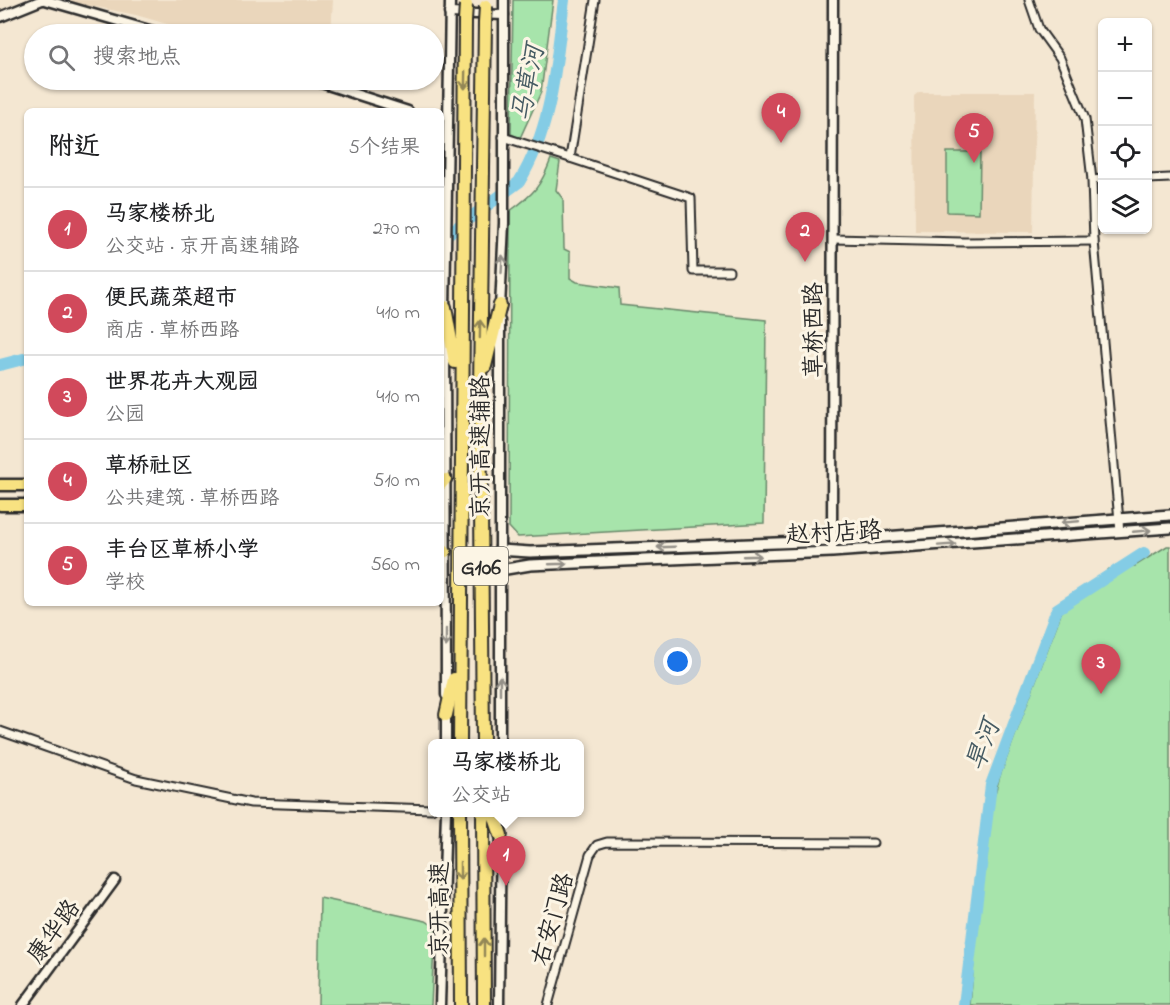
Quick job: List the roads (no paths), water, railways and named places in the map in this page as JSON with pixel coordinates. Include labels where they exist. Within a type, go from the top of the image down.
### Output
[{"type":"highway","name":"G106","points":[[460,739],[460,388],[466,3]]},
{"type":"highway","name":"G106","points":[[483,739],[480,388],[486,3]]},
{"type":"highway","points":[[480,388],[500,305]]},
{"type":"highway","points":[[445,307],[460,388]]},
{"type":"highway","points":[[446,714],[459,657]]},
{"type":"highway","name":"京开高速","points":[[460,817],[461,1005]]},
{"type":"highway","name":"京开高速","points":[[483,817],[484,1005]]},
{"type":"highway","points":[[494,817],[501,835]]},
{"type":"highway","points":[[456,1005],[460,962]]},
{"type":"main road","points":[[0,484],[24,485]]},
{"type":"main road","points":[[0,506],[24,505]]},
{"type":"main road","name":"赵村店路","points":[[500,550],[530,552],[832,541],[1170,515]]},
{"type":"main road","name":"赵村店路","points":[[500,570],[530,565],[832,552],[1170,528]]},
{"type":"street","points":[[0,17],[43,0],[128,24]]},
{"type":"street","points":[[444,123],[450,0]]},
{"type":"street","points":[[504,0],[503,137],[691,198],[693,271],[729,272]]},
{"type":"street","points":[[570,158],[594,0]]},
{"type":"street","name":"草桥西路","points":[[832,552],[833,0]]},
{"type":"street","points":[[1029,0],[1039,28],[1060,58],[1085,119],[1092,180],[1094,241],[1120,532]]},
{"type":"street","points":[[449,13],[504,15]]},
{"type":"street","points":[[343,90],[399,108]]},
{"type":"street","name":"京开高速辅路","points":[[444,123],[444,394]]},
{"type":"street","name":"京开高速辅路","points":[[500,739],[500,305],[504,223],[503,137]]},
{"type":"street","points":[[1152,178],[1170,178]]},
{"type":"street","points":[[1092,180],[1098,179]]},
{"type":"street","points":[[833,239],[964,242],[1094,241]]},
{"type":"street","name":"京开高速辅路","points":[[444,604],[446,739]]},
{"type":"street","points":[[0,731],[136,779],[251,803],[428,809]]},
{"type":"street","points":[[440,1005],[446,817]]},
{"type":"street","points":[[499,1005],[501,817]]},
{"type":"street","name":"右安门路","points":[[548,1005],[590,855],[597,845],[607,842],[873,843]]},
{"type":"street","name":"康华路","points":[[23,1005],[115,880]]},
{"type":"waterway","name":"马草河","points":[[444,237],[519,182],[530,161],[546,117],[551,94],[564,0]]},
{"type":"waterway","name":"马草河","points":[[0,365],[24,359]]},
{"type":"waterway","name":"旱河","points":[[964,1005],[991,785],[1057,609],[1144,553]]},
{"type":"place","name":"草桥社区","points":[[781,143]]},
{"type":"place","name":"丰台区草桥小学","points":[[974,163]]},
{"type":"place","name":"便民蔬菜超市","points":[[805,262]]},
{"type":"place","name":"世界花卉大观园","points":[[1101,694]]},
{"type":"place","name":"马家楼桥北","points":[[506,886]]}]
